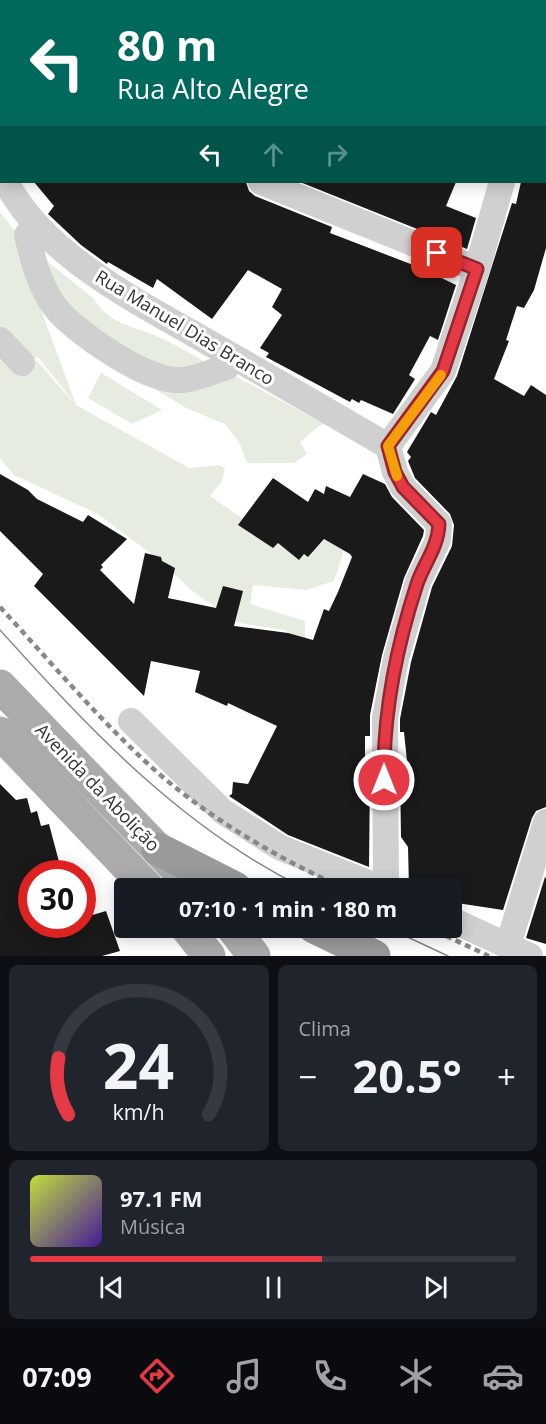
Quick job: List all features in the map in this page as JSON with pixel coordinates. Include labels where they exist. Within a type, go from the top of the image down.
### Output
[{"type":"highway","points":[[158,849],[215,878]]},
{"type":"highway","points":[[337,938],[374,956]]},
{"type":"main road","name":"Avenida da Abolição","points":[[0,686],[186,878]]},
{"type":"main road","name":"Avenida da Abolição","points":[[0,732],[139,878]]},
{"type":"main road","points":[[189,938],[209,956]]},
{"type":"main road","points":[[240,938],[254,956]]},
{"type":"street","name":"Rua Manuel Dias Branco","points":[[7,183],[38,226],[82,265],[149,308],[388,446]]},
{"type":"street","points":[[263,183],[477,269]]},
{"type":"street","points":[[386,878],[385,718],[396,659],[418,582],[438,540],[439,524],[403,487],[395,472],[388,446],[443,371],[477,269],[502,183]]},
{"type":"street","points":[[0,200],[27,235],[66,271],[139,322],[325,419]]},
{"type":"street","points":[[27,235],[35,268],[56,308],[106,350],[145,372],[182,381],[227,367]]},
{"type":"street","points":[[0,340],[22,363]]},
{"type":"street","points":[[131,721],[222,811],[281,848],[356,878]]},
{"type":"street","points":[[462,925],[519,951],[546,822]]},
{"type":"shaded area","points":[[0,212],[23,241],[44,318],[76,405],[189,468],[220,465],[225,469],[221,482],[210,496],[263,533],[311,552],[326,539],[344,550],[334,581],[306,590],[253,585],[250,604],[305,621],[305,647],[285,630],[220,620],[217,608],[191,590],[162,562],[98,514],[14,475],[0,458],[0,360],[17,372],[0,329]],"holes":[[[38,357],[73,401],[37,361],[31,360]]]},
{"type":"shaded area","points":[[38,254],[94,299],[99,307],[113,318],[161,338],[213,366],[180,373],[146,366],[70,313]]},
{"type":"shaded area","points":[[103,358],[146,378],[229,373],[325,424],[319,426],[300,442],[307,454],[294,463],[247,463],[239,442],[225,424],[188,409]]},
{"type":"shaded area","points":[[101,373],[162,410],[132,424],[88,398]]},
{"type":"building","points":[[35,183],[246,183],[249,191],[255,196],[332,227],[330,233],[421,268],[456,285],[438,340],[430,336],[409,375],[415,379],[393,414],[361,400],[359,403],[352,399],[350,402],[266,357],[269,353],[260,348],[282,315],[272,307],[282,289],[248,270],[212,319],[157,279],[153,288],[108,262],[107,264],[81,245],[48,214],[54,206]]},
{"type":"building","points":[[302,183],[456,183],[446,206],[476,218],[467,249]]},
{"type":"building","points":[[521,183],[546,183],[546,248],[534,290],[524,308],[517,306],[506,340],[509,341],[494,379],[524,396],[531,385],[546,395],[546,807],[536,811],[532,818],[503,910],[462,904],[462,878],[409,878],[408,847],[401,837],[400,772],[408,771],[404,732],[400,732],[400,719],[411,662],[432,587],[452,546],[454,525],[450,514],[415,478],[408,461],[411,457],[407,452],[431,412],[436,415],[457,376],[512,203],[516,204]]},
{"type":"building","points":[[0,474],[28,490],[37,499],[83,522],[88,515],[127,539],[101,565],[103,567],[100,570],[134,604],[145,553],[161,557],[162,561],[175,568],[168,598],[216,608],[223,586],[243,591],[234,626],[288,633],[313,640],[324,609],[329,611],[352,557],[324,539],[308,557],[304,554],[299,560],[278,543],[273,548],[238,525],[273,478],[308,502],[315,489],[324,494],[326,486],[350,497],[363,474],[385,484],[392,497],[424,530],[404,578],[382,655],[370,715],[370,736],[365,736],[365,773],[370,772],[369,867],[288,835],[229,796],[232,794],[233,782],[248,784],[277,726],[228,703],[227,706],[195,692],[200,671],[151,661],[144,696],[34,586],[43,574],[0,531]]},
{"type":"building","points":[[0,784],[16,800],[27,798],[31,813],[37,811],[41,826],[49,824],[59,860],[18,860],[18,938],[96,938],[96,914],[106,911],[120,951],[102,956],[0,956]]},
{"type":"building","points":[[546,878],[546,944],[526,938]]},
{"type":"tram line","points":[[0,630],[68,704],[140,774],[218,836],[286,878]]},
{"type":"tram line","points":[[410,938],[448,956]]},
{"type":"railway","points":[[0,607],[109,726],[169,782],[240,833],[323,878]]},
{"type":"railway","points":[[451,938],[489,956]]},
{"type":"slow traffic","points":[[397,476],[388,446],[441,375]]},
{"type":"route","points":[[384,780],[385,718],[396,659],[418,582],[438,540],[439,524],[403,487],[395,472],[388,446],[443,371],[477,269],[437,253]]}]
